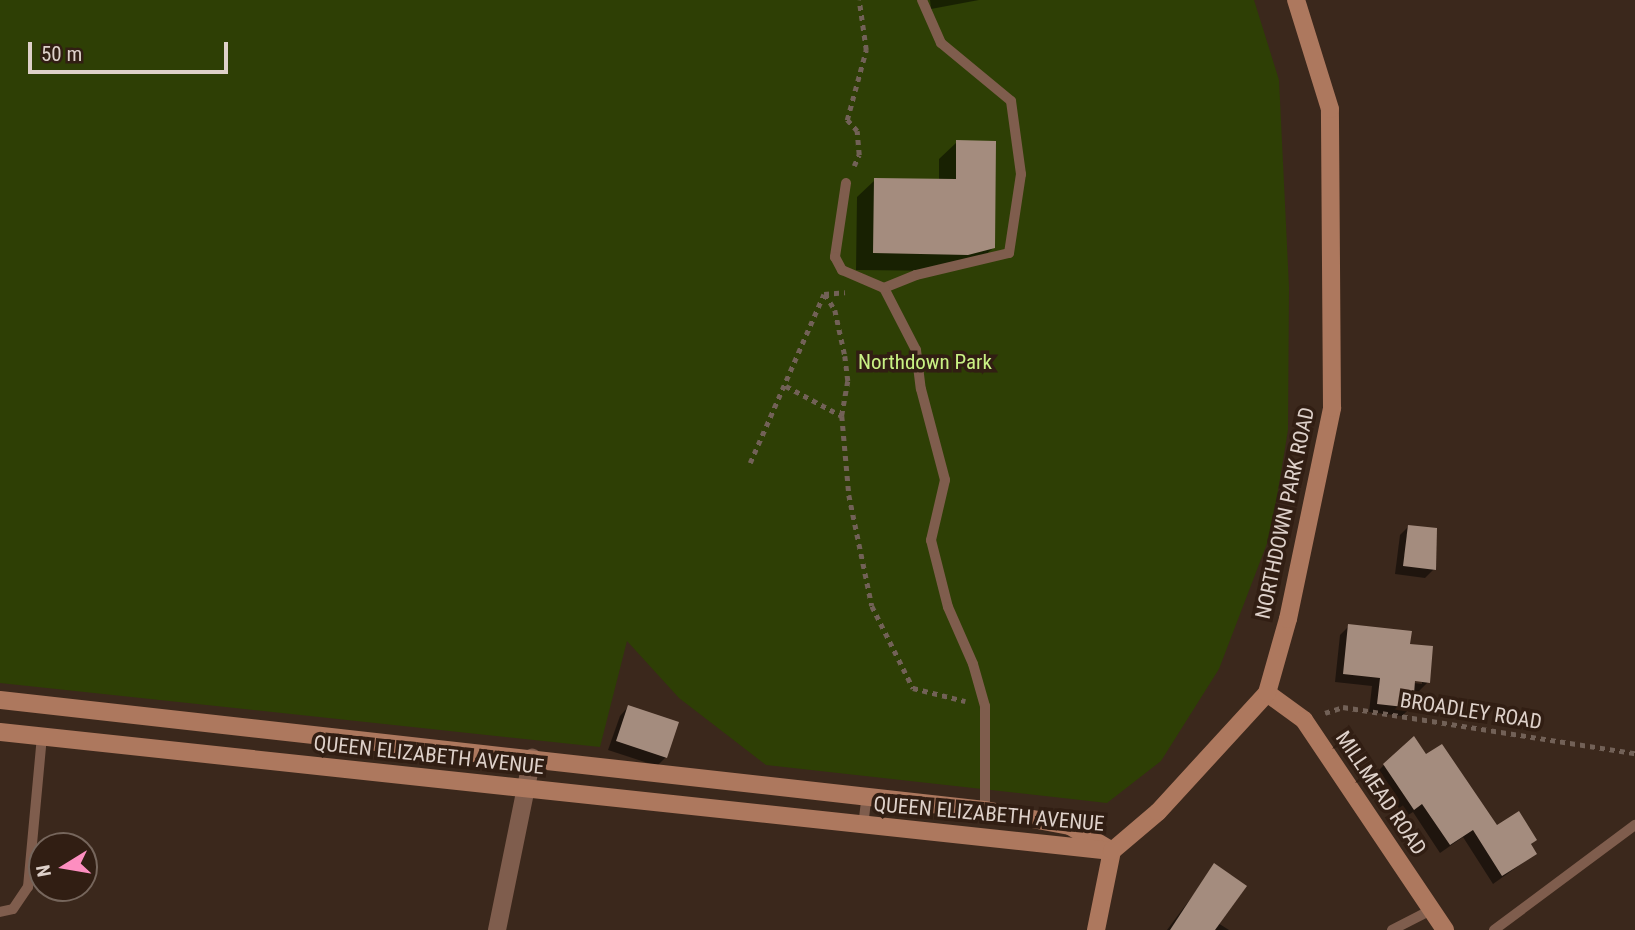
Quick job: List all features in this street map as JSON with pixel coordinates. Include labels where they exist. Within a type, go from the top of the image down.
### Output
[{"type":"main road","name":"NORTHDOWN PARK ROAD","points":[[1112,851],[1158,812],[1267,693],[1288,619],[1332,408],[1330,108],[1296,0]]},
{"type":"main road","name":"MILLMEAD ROAD","points":[[1267,693],[1304,720],[1445,930]]},
{"type":"main road","name":"QUEEN ELIZABETH AVENUE","points":[[0,701],[867,794],[985,810],[1070,826],[1112,851]]},
{"type":"main road","name":"QUEEN ELIZABETH AVENUE","points":[[0,732],[1112,851]]},
{"type":"main road","points":[[1096,930],[1112,851]]},
{"type":"street","points":[[497,930],[532,758]]},
{"type":"lane","points":[[884,288],[916,275],[1009,253],[1015,229],[1021,174],[1011,101],[941,43],[922,0]]},
{"type":"lane","points":[[846,183],[835,257],[842,270],[884,288],[916,350],[921,389],[945,480],[930,540],[948,607],[973,664],[985,706],[985,810]]},
{"type":"lane","points":[[0,912],[13,909],[28,887],[42,736]]},
{"type":"lane","points":[[863,826],[867,794]]},
{"type":"lane","points":[[1494,930],[1635,825]]},
{"type":"lane","points":[[1392,930],[1433,909]]},
{"type":"path","points":[[846,183],[859,155],[857,131],[846,120],[866,50],[859,0]]},
{"type":"path","points":[[750,463],[824,294],[835,310],[845,356],[848,381],[842,416],[849,495],[872,606],[913,688],[985,706]]},
{"type":"path","points":[[786,386],[842,416]]},
{"type":"path","name":"BROADLEY ROAD","points":[[1304,720],[1343,707],[1635,753]]},
{"type":"green space","name":"Northdown Park","points":[[0,0],[1254,0],[1279,80],[1289,287],[1288,430],[1271,533],[1219,669],[1161,761],[1107,803],[766,765],[679,698],[627,641],[600,747],[0,683]]},
{"type":"building","points":[[956,140],[996,141],[995,248],[968,255],[873,253],[874,178],[956,179]]},
{"type":"building","points":[[1408,525],[1437,528],[1436,570],[1403,566]]},
{"type":"building","points":[[1348,624],[1412,631],[1410,644],[1433,646],[1430,683],[1415,681],[1413,708],[1377,704],[1380,678],[1343,674]]},
{"type":"building","points":[[628,705],[679,722],[667,758],[616,741]]},
{"type":"building","points":[[1414,736],[1426,754],[1442,744],[1497,825],[1519,811],[1537,840],[1531,844],[1537,854],[1502,876],[1473,830],[1450,845],[1422,804],[1414,810],[1383,764]]},
{"type":"building","points":[[1214,863],[1247,886],[1215,930],[1170,930]]}]
